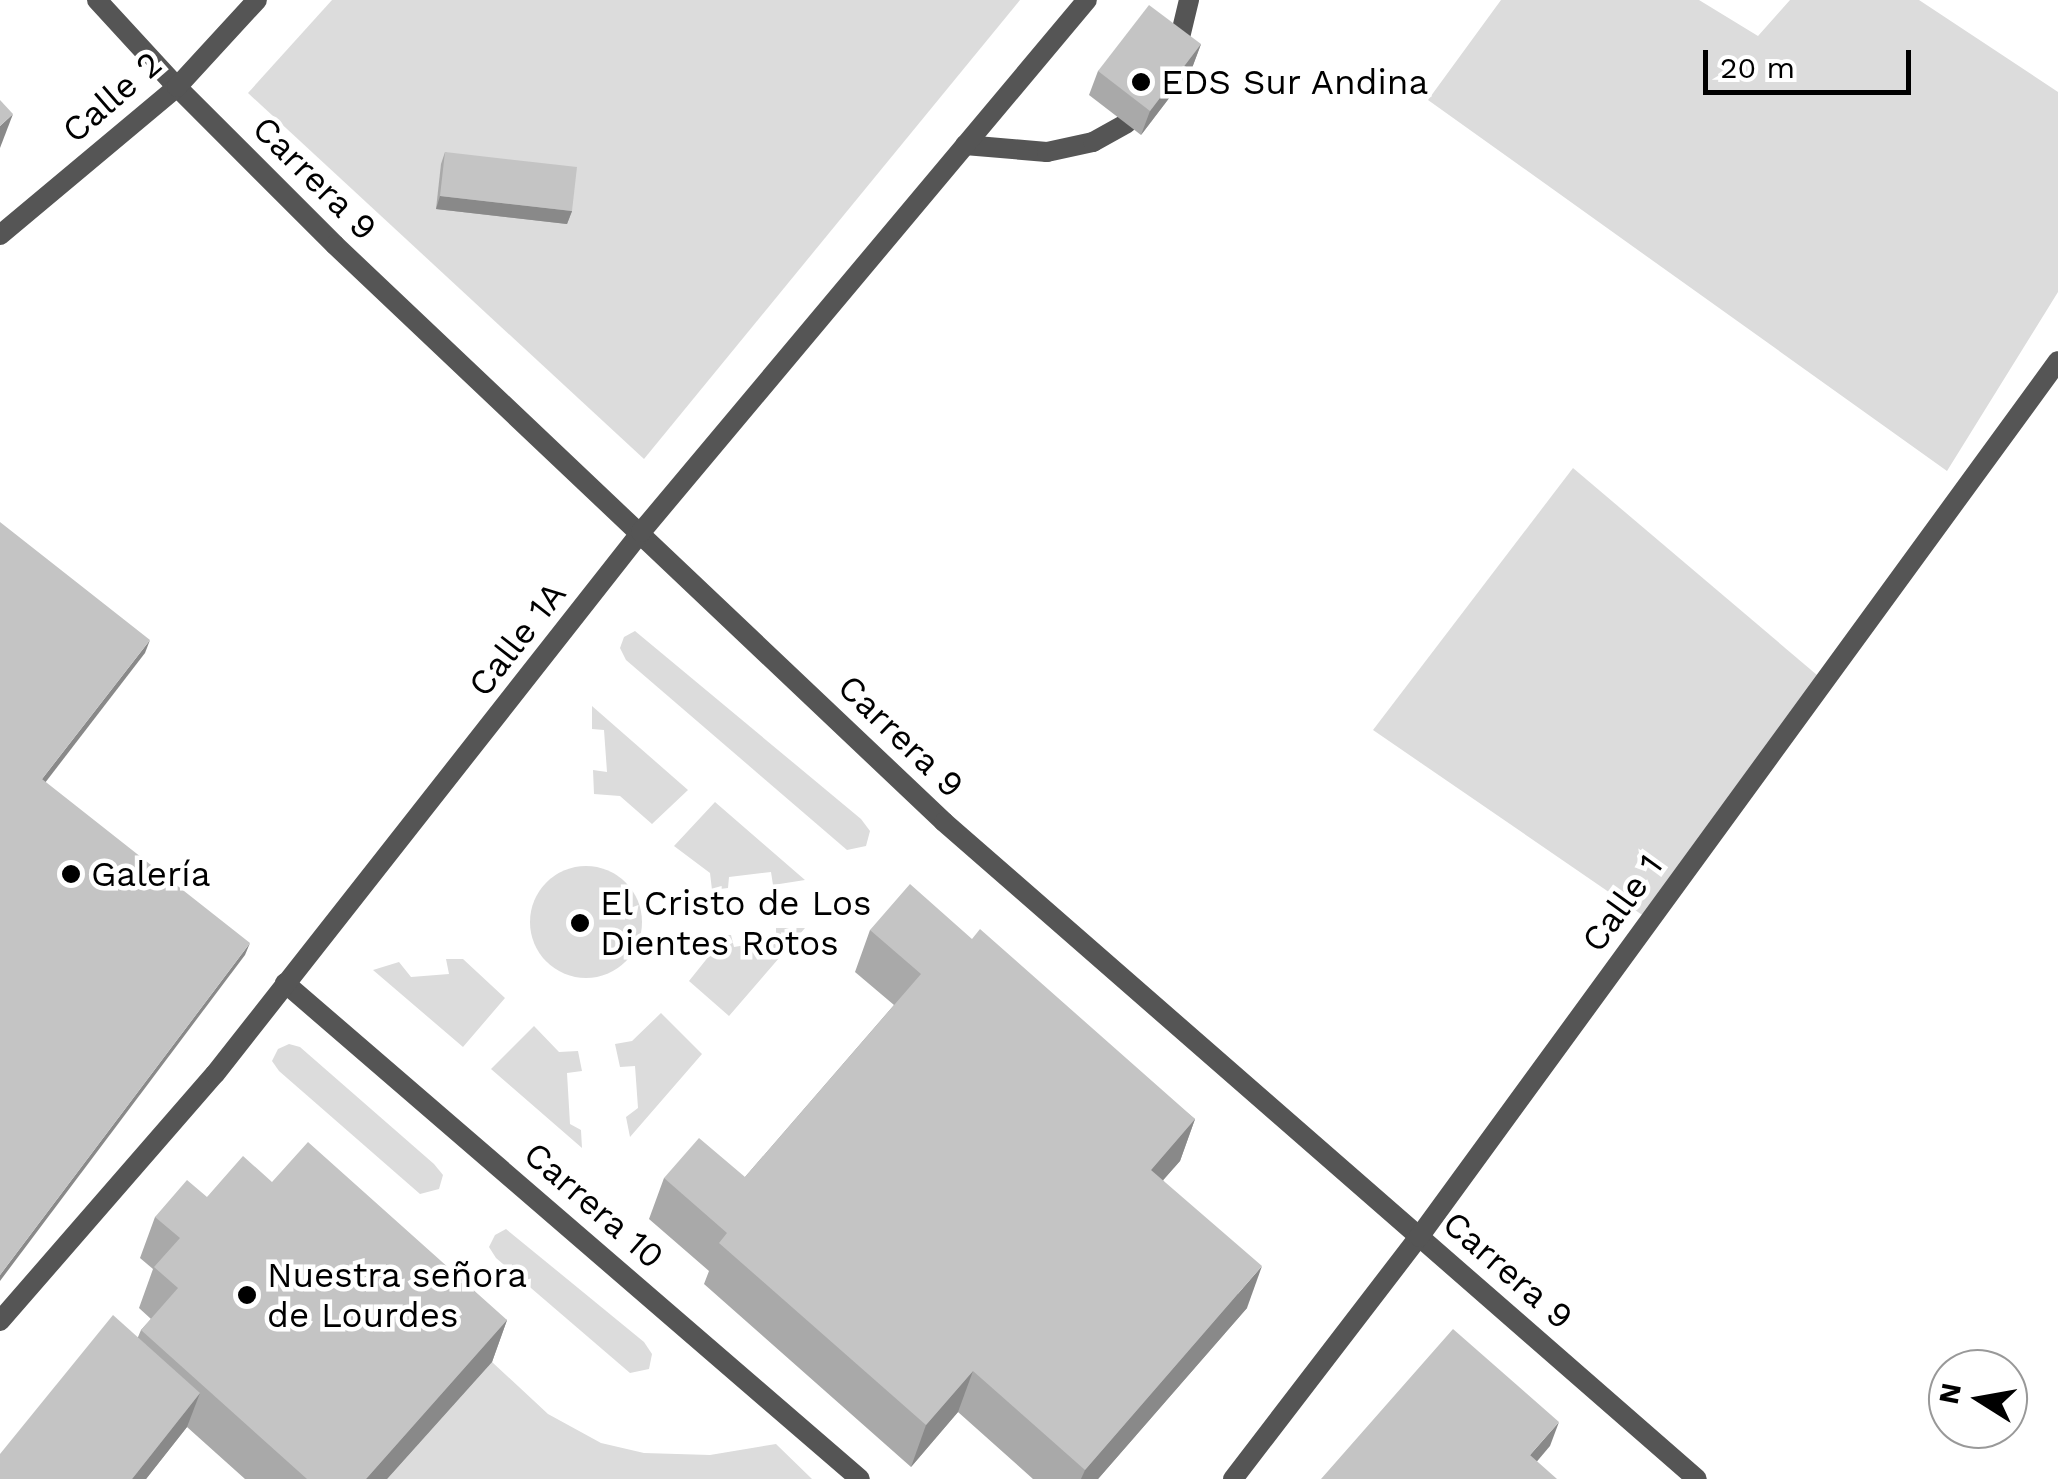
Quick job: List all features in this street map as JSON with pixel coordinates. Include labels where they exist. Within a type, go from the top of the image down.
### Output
[{"type":"street","name":"Carrera 9","points":[[97,0],[177,87],[335,245],[944,822],[1698,1479]]},
{"type":"street","name":"Calle 2","points":[[0,234],[177,87],[257,0]]},
{"type":"street","name":"Calle 1A","points":[[0,1321],[215,1074],[641,532],[1087,0]]},
{"type":"street","points":[[1175,56],[1189,0]]},
{"type":"street","points":[[965,145],[1047,152],[1093,142],[1126,124]]},
{"type":"street","name":"Calle 1","points":[[1232,1479],[1420,1236],[2058,361]]},
{"type":"street","name":"Carrera 10","points":[[285,983],[860,1479]]},
{"type":"shaded area","points":[[332,0],[1020,0],[644,459],[248,93]]},
{"type":"shaded area","points":[[1501,0],[1699,0],[1758,36],[1790,0],[1919,0],[2058,92],[2058,292],[1947,471],[1428,100]]},
{"type":"shaded area","points":[[1573,468],[1817,675],[1651,921],[1373,730]]},
{"type":"shaded area","points":[[635,631],[861,819],[870,831],[866,846],[847,850],[626,660],[620,648],[624,637]]},
{"type":"shaded area","points":[[592,706],[688,790],[652,824],[620,796],[594,794],[593,770],[607,772],[604,730],[592,729]]},
{"type":"shaded area","points":[[715,802],[805,880],[773,885],[771,872],[729,877],[728,888],[712,890],[710,873],[674,846]]},
{"type":"shaded area","points":[[586,866],[608,870],[626,882],[638,900],[642,922],[638,944],[626,962],[608,974],[586,978],[564,974],[546,962],[534,944],[530,922],[534,900],[546,882],[564,870]]},
{"type":"shaded area","points":[[776,928],[805,928],[729,1016],[689,981],[717,946],[715,935],[731,935],[734,947],[776,940]]},
{"type":"shaded area","points":[[446,959],[463,959],[505,998],[463,1047],[373,970],[399,962],[411,977],[449,974]]},
{"type":"shaded area","points":[[661,1013],[702,1054],[630,1137],[626,1117],[638,1108],[635,1066],[620,1067],[615,1044],[632,1041]]},
{"type":"shaded area","points":[[534,1026],[559,1052],[578,1051],[582,1071],[567,1073],[570,1124],[581,1130],[582,1148],[491,1069]]},
{"type":"shaded area","points":[[289,1044],[300,1047],[434,1164],[443,1175],[439,1189],[420,1194],[279,1071],[272,1061],[278,1049]]},
{"type":"shaded area","points":[[506,1229],[644,1342],[652,1354],[649,1369],[630,1373],[496,1258],[489,1247],[495,1235]]},
{"type":"shaded area","points":[[492,1362],[548,1414],[601,1443],[644,1453],[710,1455],[776,1444],[812,1479],[387,1479]]},
{"type":"building","name":"EDS Sur Andina","points":[[1149,5],[1201,44],[1150,111],[1098,71]]},
{"type":"building","points":[[0,100],[13,114],[0,126]]},
{"type":"building","points":[[445,152],[577,167],[572,211],[440,196]]},
{"type":"building","name":"Galería","points":[[0,522],[150,640],[42,779],[250,943],[0,1275]]},
{"type":"building","points":[[910,884],[972,939],[980,929],[1195,1119],[1151,1170],[1262,1266],[1085,1470],[973,1371],[926,1425],[719,1243],[727,1233],[664,1178],[699,1138],[745,1177],[921,974],[870,930]]},
{"type":"building","points":[[308,1142],[507,1320],[366,1479],[307,1479],[141,1330],[178,1288],[154,1267],[180,1238],[155,1217],[187,1180],[207,1197],[243,1156],[272,1182]]},
{"type":"building","points":[[113,1315],[200,1393],[132,1479],[0,1479],[0,1454]]},
{"type":"building","points":[[1453,1329],[1559,1422],[1530,1455],[1557,1479],[1321,1479]]},
{"type":"place","name":"EDS Sur Andina","points":[[1141,82]]},
{"type":"place","name":"Galería","points":[[71,874]]},
{"type":"place","name":"El Cristo de Los Dientes Rotos","points":[[580,923]]},
{"type":"place","name":"Nuestra señora de Lourdes","points":[[247,1295]]}]
